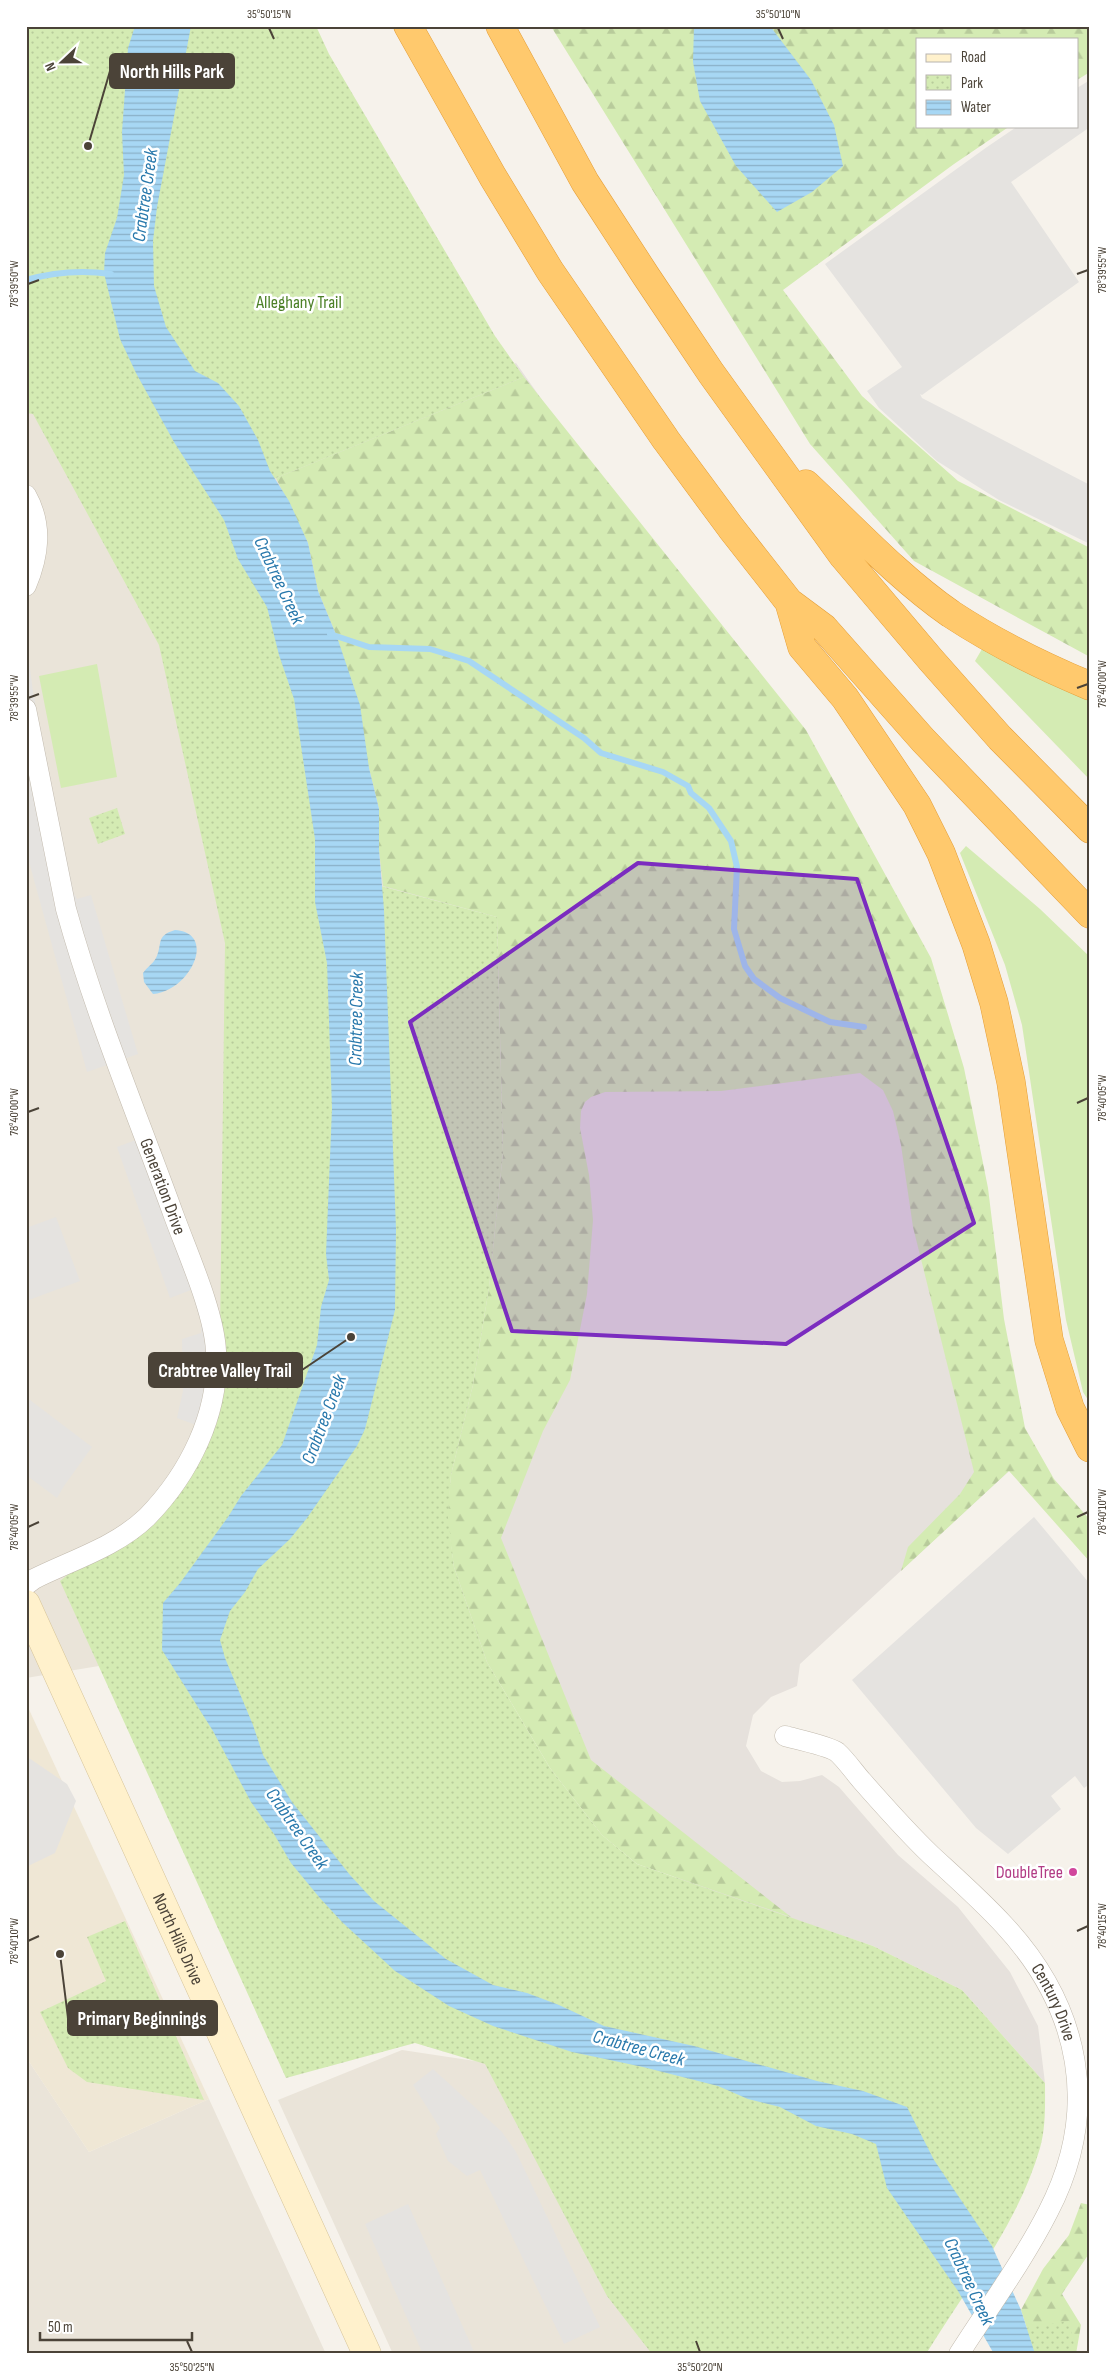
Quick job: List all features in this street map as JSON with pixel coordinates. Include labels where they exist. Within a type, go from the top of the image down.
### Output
[{"type":"highway","points":[[408,26],[488,168],[550,271],[666,440],[731,528],[789,602],[824,628],[923,740],[1090,914]]},
{"type":"highway","points":[[500,26],[585,182],[646,276],[760,441],[843,556],[1000,738],[1090,829]]},
{"type":"highway","points":[[760,441],[901,573],[950,613],[1010,649],[1090,686]]},
{"type":"highway","points":[[789,602],[802,647],[845,698],[917,805],[941,853],[976,944],[996,1012],[1011,1082],[1050,1340],[1070,1408],[1090,1448]]},
{"type":"main road","name":"North Hills Drive","points":[[26,1604],[367,2354]]},
{"type":"street","points":[[26,495],[39,527],[36,552],[26,586]]},
{"type":"street","name":"Generation Drive","points":[[26,709],[74,939],[121,1078],[203,1298],[216,1351],[210,1405],[203,1433],[193,1456],[180,1477],[146,1517],[125,1534],[34,1579],[26,1586]]},
{"type":"street","name":"Century Drive","points":[[785,1736],[836,1751],[924,1848],[1005,1926],[1031,1958],[1052,1994],[1068,2031],[1076,2060],[1079,2094],[1076,2127],[1066,2169],[1048,2213],[1032,2241],[959,2354]]},
{"type":"highlighted area","points":[[638,863],[857,879],[974,1223],[786,1344],[512,1331],[410,1022]]},
{"type":"shaded area","points":[[1090,80],[1090,127],[1011,182],[1079,282],[922,395],[920,394],[922,398],[1090,485],[1090,544],[999,500],[937,461],[879,408],[867,391],[902,367],[825,264],[1015,128],[1078,128],[1078,87]]},
{"type":"shaded area","points":[[26,266],[303,624],[202,1680],[99,1666],[26,1678]]},
{"type":"shaded area","points":[[516,363],[816,788],[1009,1471],[800,1664],[797,1686],[771,1697],[753,1715],[746,1746],[761,1771],[782,1782],[800,1781],[822,1775],[839,1787],[898,1855],[958,1907],[1010,1972],[1038,2026],[1045,2083],[962,1990],[873,1946],[682,1881],[602,1835],[487,1662],[454,1567],[451,1475],[473,1385],[489,1288],[503,1153],[497,917],[350,878],[239,494]]},
{"type":"shaded area","points":[[26,627],[28,627],[29,661],[33,692],[74,894],[77,899],[91,895],[138,1054],[87,1072],[26,851]]},
{"type":"shaded area","points":[[152,1134],[214,1305],[210,1430],[177,1418],[183,1391],[182,1339],[201,1333],[201,1322],[191,1290],[170,1298],[117,1147]]},
{"type":"shaded area","points":[[56,1217],[80,1281],[26,1301],[26,1228]]},
{"type":"shaded area","points":[[30,1400],[92,1447],[57,1498],[26,1475],[26,1405]]},
{"type":"shaded area","points":[[1034,1517],[1090,1584],[1090,1784],[1084,1788],[1075,1776],[1051,1796],[1061,1809],[1008,1854],[976,1828],[852,1680]]},
{"type":"shaded area","points":[[26,1703],[209,2099],[89,2152],[26,2057]]},
{"type":"shaded area","points":[[26,1756],[67,1784],[76,1801],[55,1853],[26,1867]]},
{"type":"shaded area","points":[[402,2050],[878,2122],[789,2354],[393,2354],[278,2100]]},
{"type":"shaded area","points":[[26,2057],[89,2152],[209,2099],[326,2354],[26,2354]]},
{"type":"shaded area","points":[[433,2069],[502,2132],[516,2152],[600,2327],[564,2344],[480,2170],[467,2176],[448,2161],[436,2134],[440,2128],[413,2085]]},
{"type":"shaded area","points":[[408,2204],[475,2354],[423,2354],[365,2224]]},
{"type":"green space","name":"Alleghany Trail","points":[[26,26],[316,26],[329,54],[495,336],[524,377],[232,496],[276,567],[351,878],[497,917],[503,1153],[489,1288],[473,1385],[451,1475],[448,1517],[454,1567],[487,1662],[550,1768],[602,1835],[637,1864],[873,1946],[962,1990],[1045,2083],[1045,2116],[1042,2140],[1019,2203],[990,2254],[926,2354],[652,2354],[607,2296],[485,2064],[415,2043],[286,2078],[60,1581],[131,1524],[219,1412],[225,943],[159,645],[33,414],[26,413]]},
{"type":"green space","points":[[555,26],[1090,26],[1090,72],[1078,79],[1078,38],[916,38],[916,128],[1007,128],[954,164],[783,290],[862,396],[958,481],[1090,548],[1090,657],[914,561],[810,444],[552,28]]},
{"type":"green space","points":[[524,377],[806,730],[931,958],[964,1068],[988,1188],[1004,1319],[1025,1428],[1054,1479],[1090,1520],[1090,1562],[1009,1471],[901,1571],[908,1547],[960,1494],[974,1472],[913,1227],[901,1145],[893,1111],[883,1090],[860,1073],[721,1091],[605,1092],[591,1097],[585,1102],[581,1111],[580,1128],[589,1175],[593,1220],[587,1294],[570,1380],[543,1431],[501,1538],[591,1760],[791,1917],[637,1864],[602,1835],[550,1768],[487,1662],[454,1567],[447,1517],[451,1475],[473,1385],[489,1288],[503,1153],[497,917],[383,886],[379,850],[379,809],[337,637],[318,591],[308,543],[276,478]]},
{"type":"green space","points":[[982,649],[1090,697],[1090,780],[975,661]]},
{"type":"green space","points":[[97,664],[117,777],[61,788],[39,676]]},
{"type":"green space","points":[[117,808],[125,834],[98,844],[89,818]]},
{"type":"green space","points":[[966,846],[1040,909],[1090,957],[1090,1403],[1083,1392],[1066,1320],[1022,1025],[1005,965],[960,853]]},
{"type":"green space","points":[[125,1921],[204,2100],[87,2082],[68,2068],[40,2012],[106,1981],[87,1937]]},
{"type":"green space","points":[[1081,2203],[1090,2205],[1090,2252],[1062,2294],[1081,2325],[1076,2354],[1035,2354],[1021,2310],[1043,2269],[1069,2235]]},
{"type":"green space","points":[[1069,2321],[1076,2354],[991,2354],[1011,2324],[1015,2330]]},
{"type":"water","name":"Crabtree Creek","points":[[135,26],[191,26],[157,207],[153,241],[154,286],[166,327],[195,371],[218,383],[239,406],[258,440],[270,471],[289,501],[308,543],[318,591],[337,637],[360,705],[369,768],[379,809],[379,850],[384,910],[396,1229],[395,1310],[365,1429],[357,1446],[307,1518],[290,1539],[258,1569],[245,1592],[230,1611],[220,1640],[225,1658],[253,1725],[263,1755],[292,1802],[350,1875],[374,1901],[446,1959],[493,1985],[527,1993],[559,2005],[604,2026],[694,2046],[817,2081],[863,2091],[907,2107],[934,2160],[992,2246],[1021,2310],[1035,2354],[994,2354],[958,2291],[887,2188],[876,2144],[852,2134],[816,2126],[780,2107],[748,2099],[718,2086],[572,2052],[493,2026],[449,2006],[395,1971],[342,1922],[291,1863],[274,1834],[251,1802],[213,1731],[162,1650],[163,1603],[180,1583],[241,1496],[282,1445],[317,1345],[321,1307],[329,1280],[326,1254],[332,1108],[327,963],[315,902],[315,839],[294,699],[279,655],[267,607],[238,559],[224,520],[174,442],[136,373],[120,339],[104,273],[105,253],[117,218],[124,175],[122,132],[128,48]]},
{"type":"water","points":[[694,26],[770,26],[811,80],[834,125],[843,166],[812,192],[777,212],[736,166],[700,101],[693,62]]},
{"type":"water","points":[[175,930],[188,933],[195,941],[197,951],[194,962],[188,973],[178,983],[166,991],[153,994],[144,982],[143,973],[156,958],[162,938]]},
{"type":"waterway","points":[[26,280],[68,272],[111,274]]},
{"type":"waterway","points":[[330,634],[369,647],[430,649],[469,661],[584,738],[601,753],[663,772],[688,786],[691,793],[709,808],[731,841],[737,867],[734,929],[745,966],[754,979],[780,998],[830,1022],[864,1027]]},
{"type":"place","name":"North Hills Park","points":[[88,146]]},
{"type":"place","name":"Crabtree Valley Trail","points":[[351,1337]]},
{"type":"place","name":"DoubleTree","points":[[1073,1872]]},
{"type":"place","name":"Primary Beginnings","points":[[60,1954]]}]
